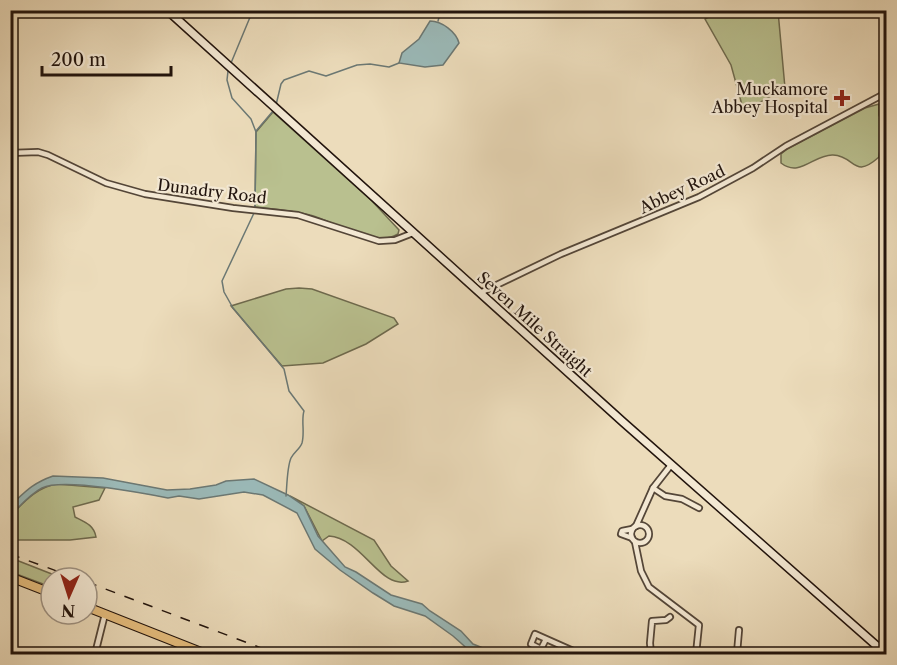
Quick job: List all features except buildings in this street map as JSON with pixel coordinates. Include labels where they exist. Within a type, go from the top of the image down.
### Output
[{"type":"main road","name":"Seven Mile Straight","points":[[167,10],[671,465],[886,654]]},
{"type":"main road","points":[[10,577],[39,588]]},
{"type":"main road","points":[[99,612],[206,654]]},
{"type":"street","name":"Abbey Road","points":[[480,293],[561,254],[699,197],[753,168],[795,141],[886,93]]},
{"type":"street","name":"Dunadry Road","points":[[10,153],[38,152],[48,155],[106,183],[145,194],[222,207],[298,215],[379,241],[395,240],[412,233]]},
{"type":"street","points":[[671,465],[653,488],[644,512],[634,527],[634,540],[641,572],[652,591],[698,624],[696,654]]},
{"type":"street","points":[[653,488],[666,496],[680,498],[699,508]]},
{"type":"street","points":[[639,561],[641,551],[649,536],[644,512]]},
{"type":"street","points":[[646,541],[641,543],[621,534],[622,531],[642,525],[648,528]]},
{"type":"street","points":[[95,654],[105,614]]},
{"type":"street","points":[[651,654],[652,621],[666,620],[670,617]]},
{"type":"street","points":[[720,654],[737,653],[739,630]]},
{"type":"street","points":[[546,639],[580,654]]},
{"type":"green space","points":[[721,10],[778,11],[785,88],[750,108],[742,105],[731,65],[705,19]]},
{"type":"green space","points":[[879,104],[879,115],[883,125],[879,157],[871,164],[859,167],[841,156],[833,155],[801,167],[788,167],[781,163],[781,154],[787,149],[865,108]]},
{"type":"green space","points":[[273,112],[372,201],[399,230],[398,234],[389,238],[366,236],[310,215],[255,207],[256,132]]},
{"type":"green space","points":[[286,289],[312,289],[394,318],[398,324],[366,344],[323,363],[282,366],[231,306]]},
{"type":"green space","points":[[57,484],[105,488],[99,500],[73,507],[75,517],[86,522],[96,537],[70,540],[16,540],[13,549],[11,548],[11,515],[37,492]]},
{"type":"green space","points":[[290,496],[374,540],[391,566],[408,581],[398,582],[389,578],[341,539],[329,536],[322,541],[304,506]]},
{"type":"green space","points":[[11,558],[39,569],[39,582],[11,572]]},
{"type":"water","points":[[430,21],[448,28],[459,43],[443,65],[425,67],[399,63],[402,53],[419,39]]},
{"type":"water","points":[[53,476],[103,478],[167,490],[190,489],[226,481],[254,479],[288,495],[304,506],[318,536],[345,567],[391,595],[422,604],[461,631],[473,644],[498,654],[478,654],[470,651],[425,616],[394,606],[373,593],[315,549],[297,513],[263,495],[244,492],[199,499],[179,496],[168,498],[103,487],[52,485],[33,493],[11,515],[11,505],[35,485]]},
{"type":"waterway","points":[[231,63],[253,10]]},
{"type":"waterway","points":[[438,21],[441,10]]},
{"type":"waterway","points":[[276,105],[284,80],[309,71],[326,76],[357,65],[370,64],[389,67],[399,63]]},
{"type":"waterway","points":[[228,71],[227,80],[232,98],[251,119],[256,132],[255,207]]},
{"type":"waterway","points":[[256,131],[273,111]]},
{"type":"waterway","points":[[254,213],[222,281],[224,292],[233,308],[284,369],[289,391],[304,411],[302,443],[290,462],[286,496]]},
{"type":"railway","points":[[10,554],[43,566]]},
{"type":"railway","points":[[99,587],[277,654]]},
{"type":"place","name":"Muckamore Abbey Hospital","points":[[842,98]]}]
